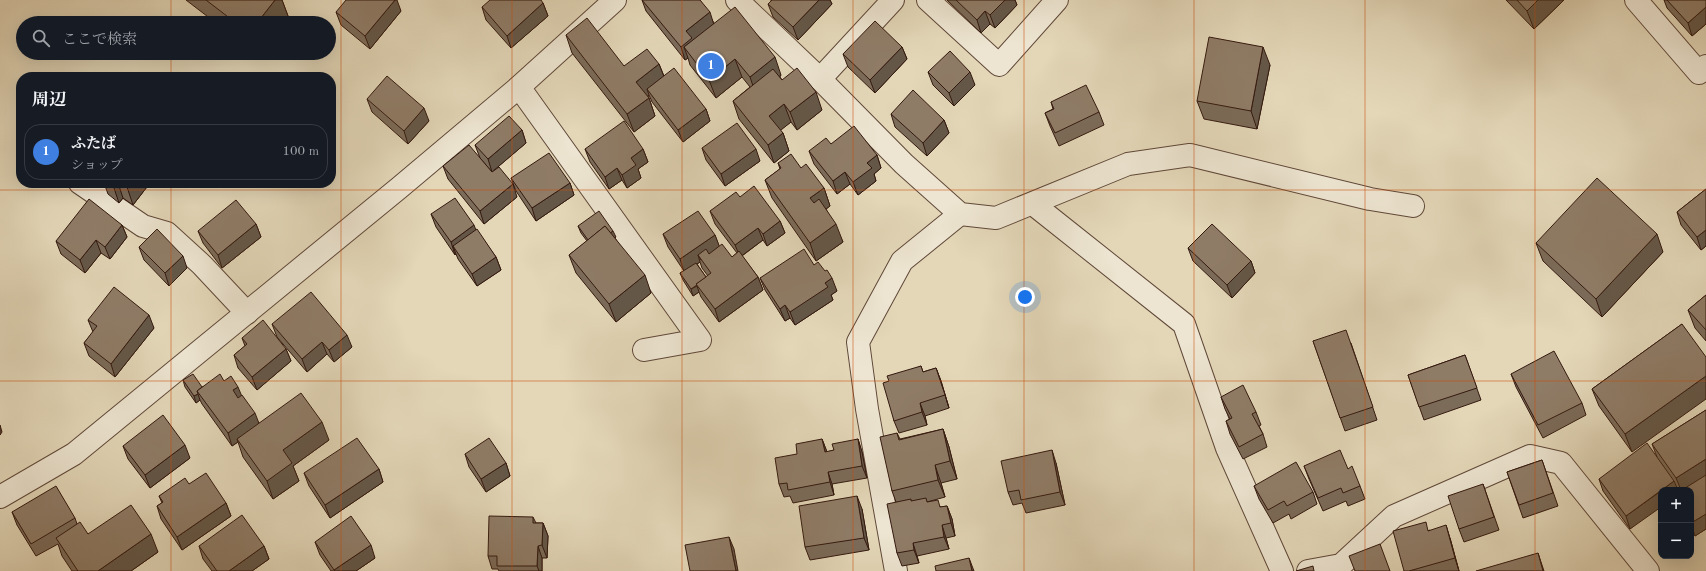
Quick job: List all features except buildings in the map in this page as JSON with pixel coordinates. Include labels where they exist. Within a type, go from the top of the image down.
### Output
[{"type":"street","points":[[736,0],[820,79],[904,164],[960,214],[996,218],[1128,164],[1190,155],[1370,199],[1413,206]]},
{"type":"street","points":[[820,79],[892,0]]},
{"type":"street","points":[[928,0],[999,65],[1057,0]]},
{"type":"street","points":[[1636,0],[1699,72],[1706,66]]},
{"type":"street","points":[[0,496],[74,454],[247,313],[518,87],[607,2]]},
{"type":"street","points":[[518,87],[700,340],[644,350]]},
{"type":"street","points":[[87,188],[143,226],[167,233],[202,265],[247,313]]},
{"type":"street","points":[[1033,204],[1184,324],[1227,448],[1282,571]]},
{"type":"street","points":[[896,571],[867,409],[858,342],[902,261],[960,214]]},
{"type":"street","points":[[1308,571],[1341,568],[1394,516],[1530,456],[1561,463],[1648,571]]},
{"type":"place","name":"ふたば","points":[[711,66]]}]
